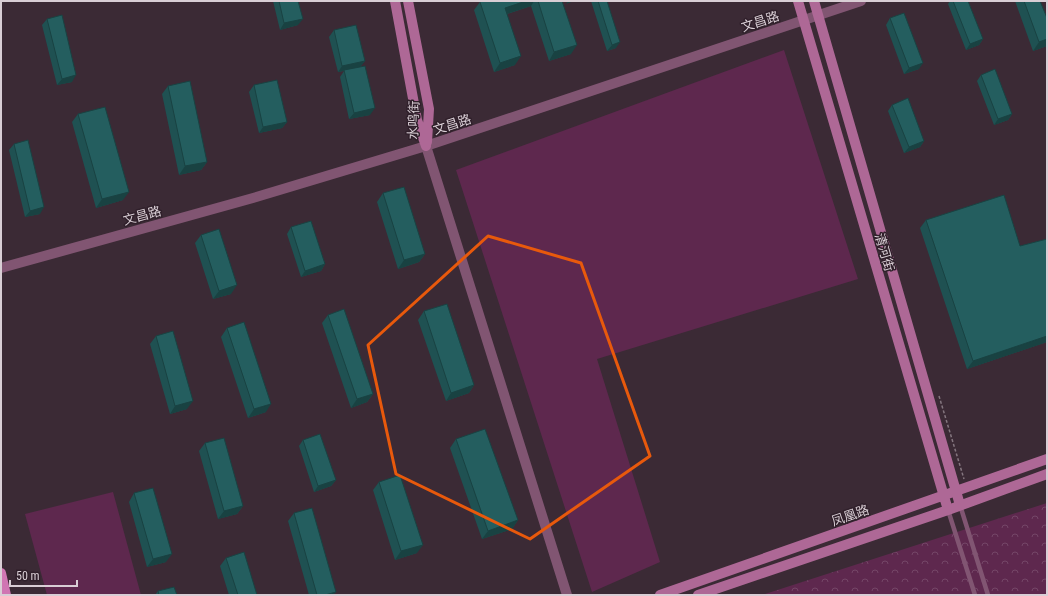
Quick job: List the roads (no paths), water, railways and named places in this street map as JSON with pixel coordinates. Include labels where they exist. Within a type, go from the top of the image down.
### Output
[{"type":"main road","name":"水鸣街","points":[[395,1],[417,120],[426,146]]},
{"type":"main road","name":"水鸣街","points":[[408,1],[429,109],[426,146]]},
{"type":"main road","name":"清河街","points":[[798,1],[948,510]]},
{"type":"main road","name":"清河街","points":[[814,1],[960,506]]},
{"type":"main road","name":"凤凰路","points":[[660,595],[1047,459]]},
{"type":"main road","name":"凤凰路","points":[[698,595],[960,506],[1047,474]]},
{"type":"main road","points":[[1,573],[6,595]]},
{"type":"street","name":"文昌路","points":[[1,268],[253,198],[426,146],[861,1]]},
{"type":"street","points":[[426,146],[567,595]]},
{"type":"lane","points":[[960,506],[988,595]]},
{"type":"lane","points":[[948,510],[975,595]]}]
